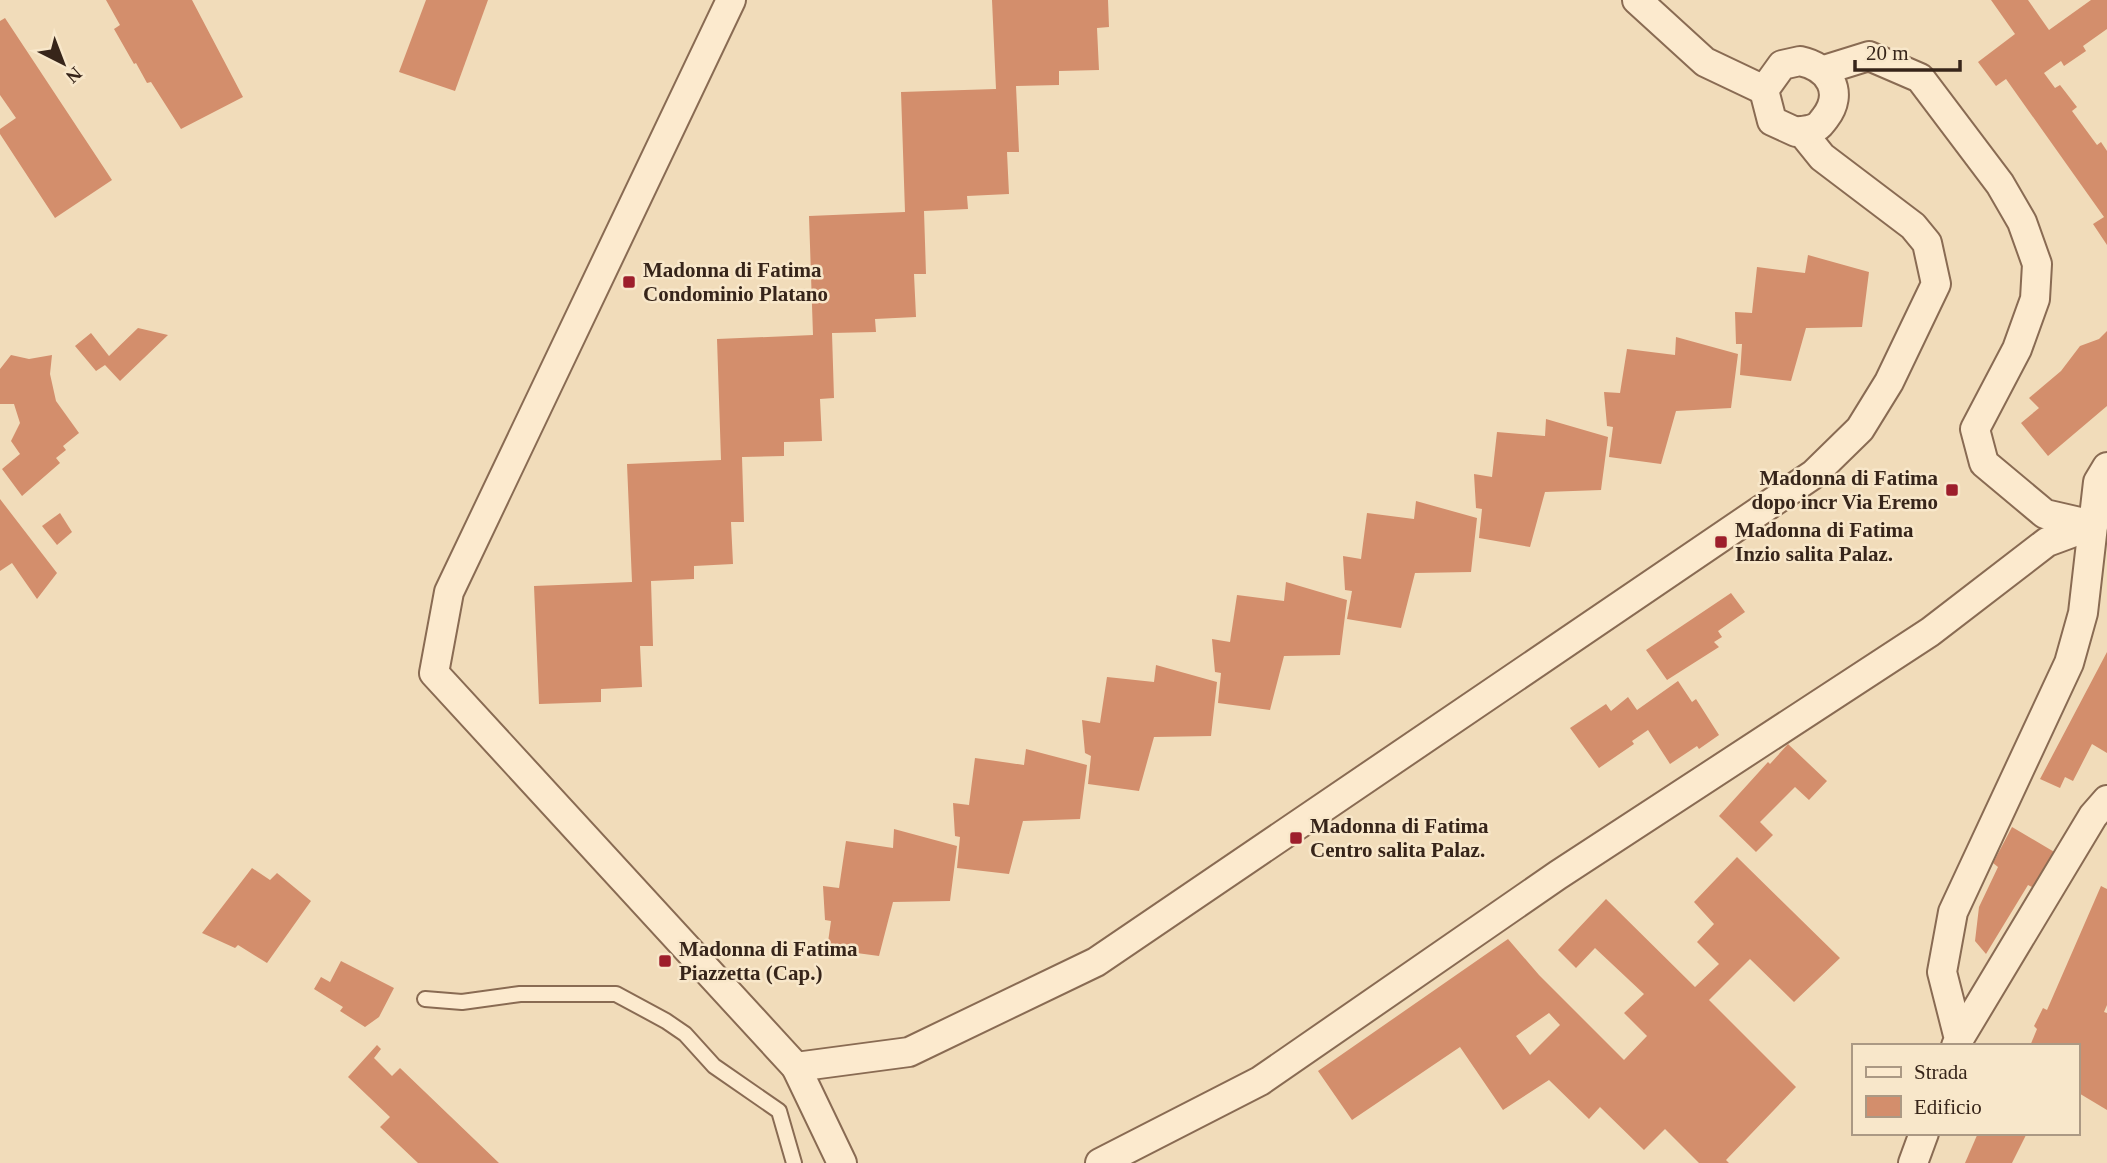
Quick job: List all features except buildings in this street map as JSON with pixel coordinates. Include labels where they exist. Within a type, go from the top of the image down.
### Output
[{"type":"street","points":[[731,0],[449,592],[434,673],[796,1067],[842,1163]]},
{"type":"street","points":[[1637,0],[1705,62],[1764,90]]},
{"type":"street","points":[[1824,70],[1869,57],[1920,78],[2006,193],[2022,222],[2037,264],[2035,299],[2017,349],[1975,429],[1984,463],[2045,514],[2093,525]]},
{"type":"street","points":[[1800,61],[1812,63],[1824,70],[1834,88],[1834,107],[1819,126],[1796,132],[1772,121],[1764,90],[1782,65],[1800,61]]},
{"type":"street","points":[[796,1067],[909,1052],[1096,962],[1814,474],[1860,429],[1889,382],[1936,284],[1927,243],[1913,226],[1822,157],[1801,131]]},
{"type":"street","points":[[1957,1042],[1942,972],[1953,912],[2069,663],[2083,613],[2098,482],[2107,467]]},
{"type":"street","points":[[1100,1163],[1260,1081],[1570,867],[1930,632],[2047,541],[2093,525]]},
{"type":"street","points":[[1957,1042],[2093,816],[2107,800]]},
{"type":"street","points":[[1913,1163],[1923,1135]]},
{"type":"lane","points":[[425,999],[462,1002],[520,994],[616,994],[676,1027],[714,1066],[779,1111],[794,1163]]},
{"type":"place","name":"Madonna di Fatima Condominio Platano","points":[[629,282]]},
{"type":"place","name":"Madonna di Fatima dopo incr Via Eremo","points":[[1952,490]]},
{"type":"place","name":"Madonna di Fatima Inzio salita Palaz.","points":[[1721,542]]},
{"type":"place","name":"Madonna di Fatima Centro salita Palaz.","points":[[1296,838]]},
{"type":"place","name":"Madonna di Fatima Piazzetta (Cap.)","points":[[665,961]]}]
